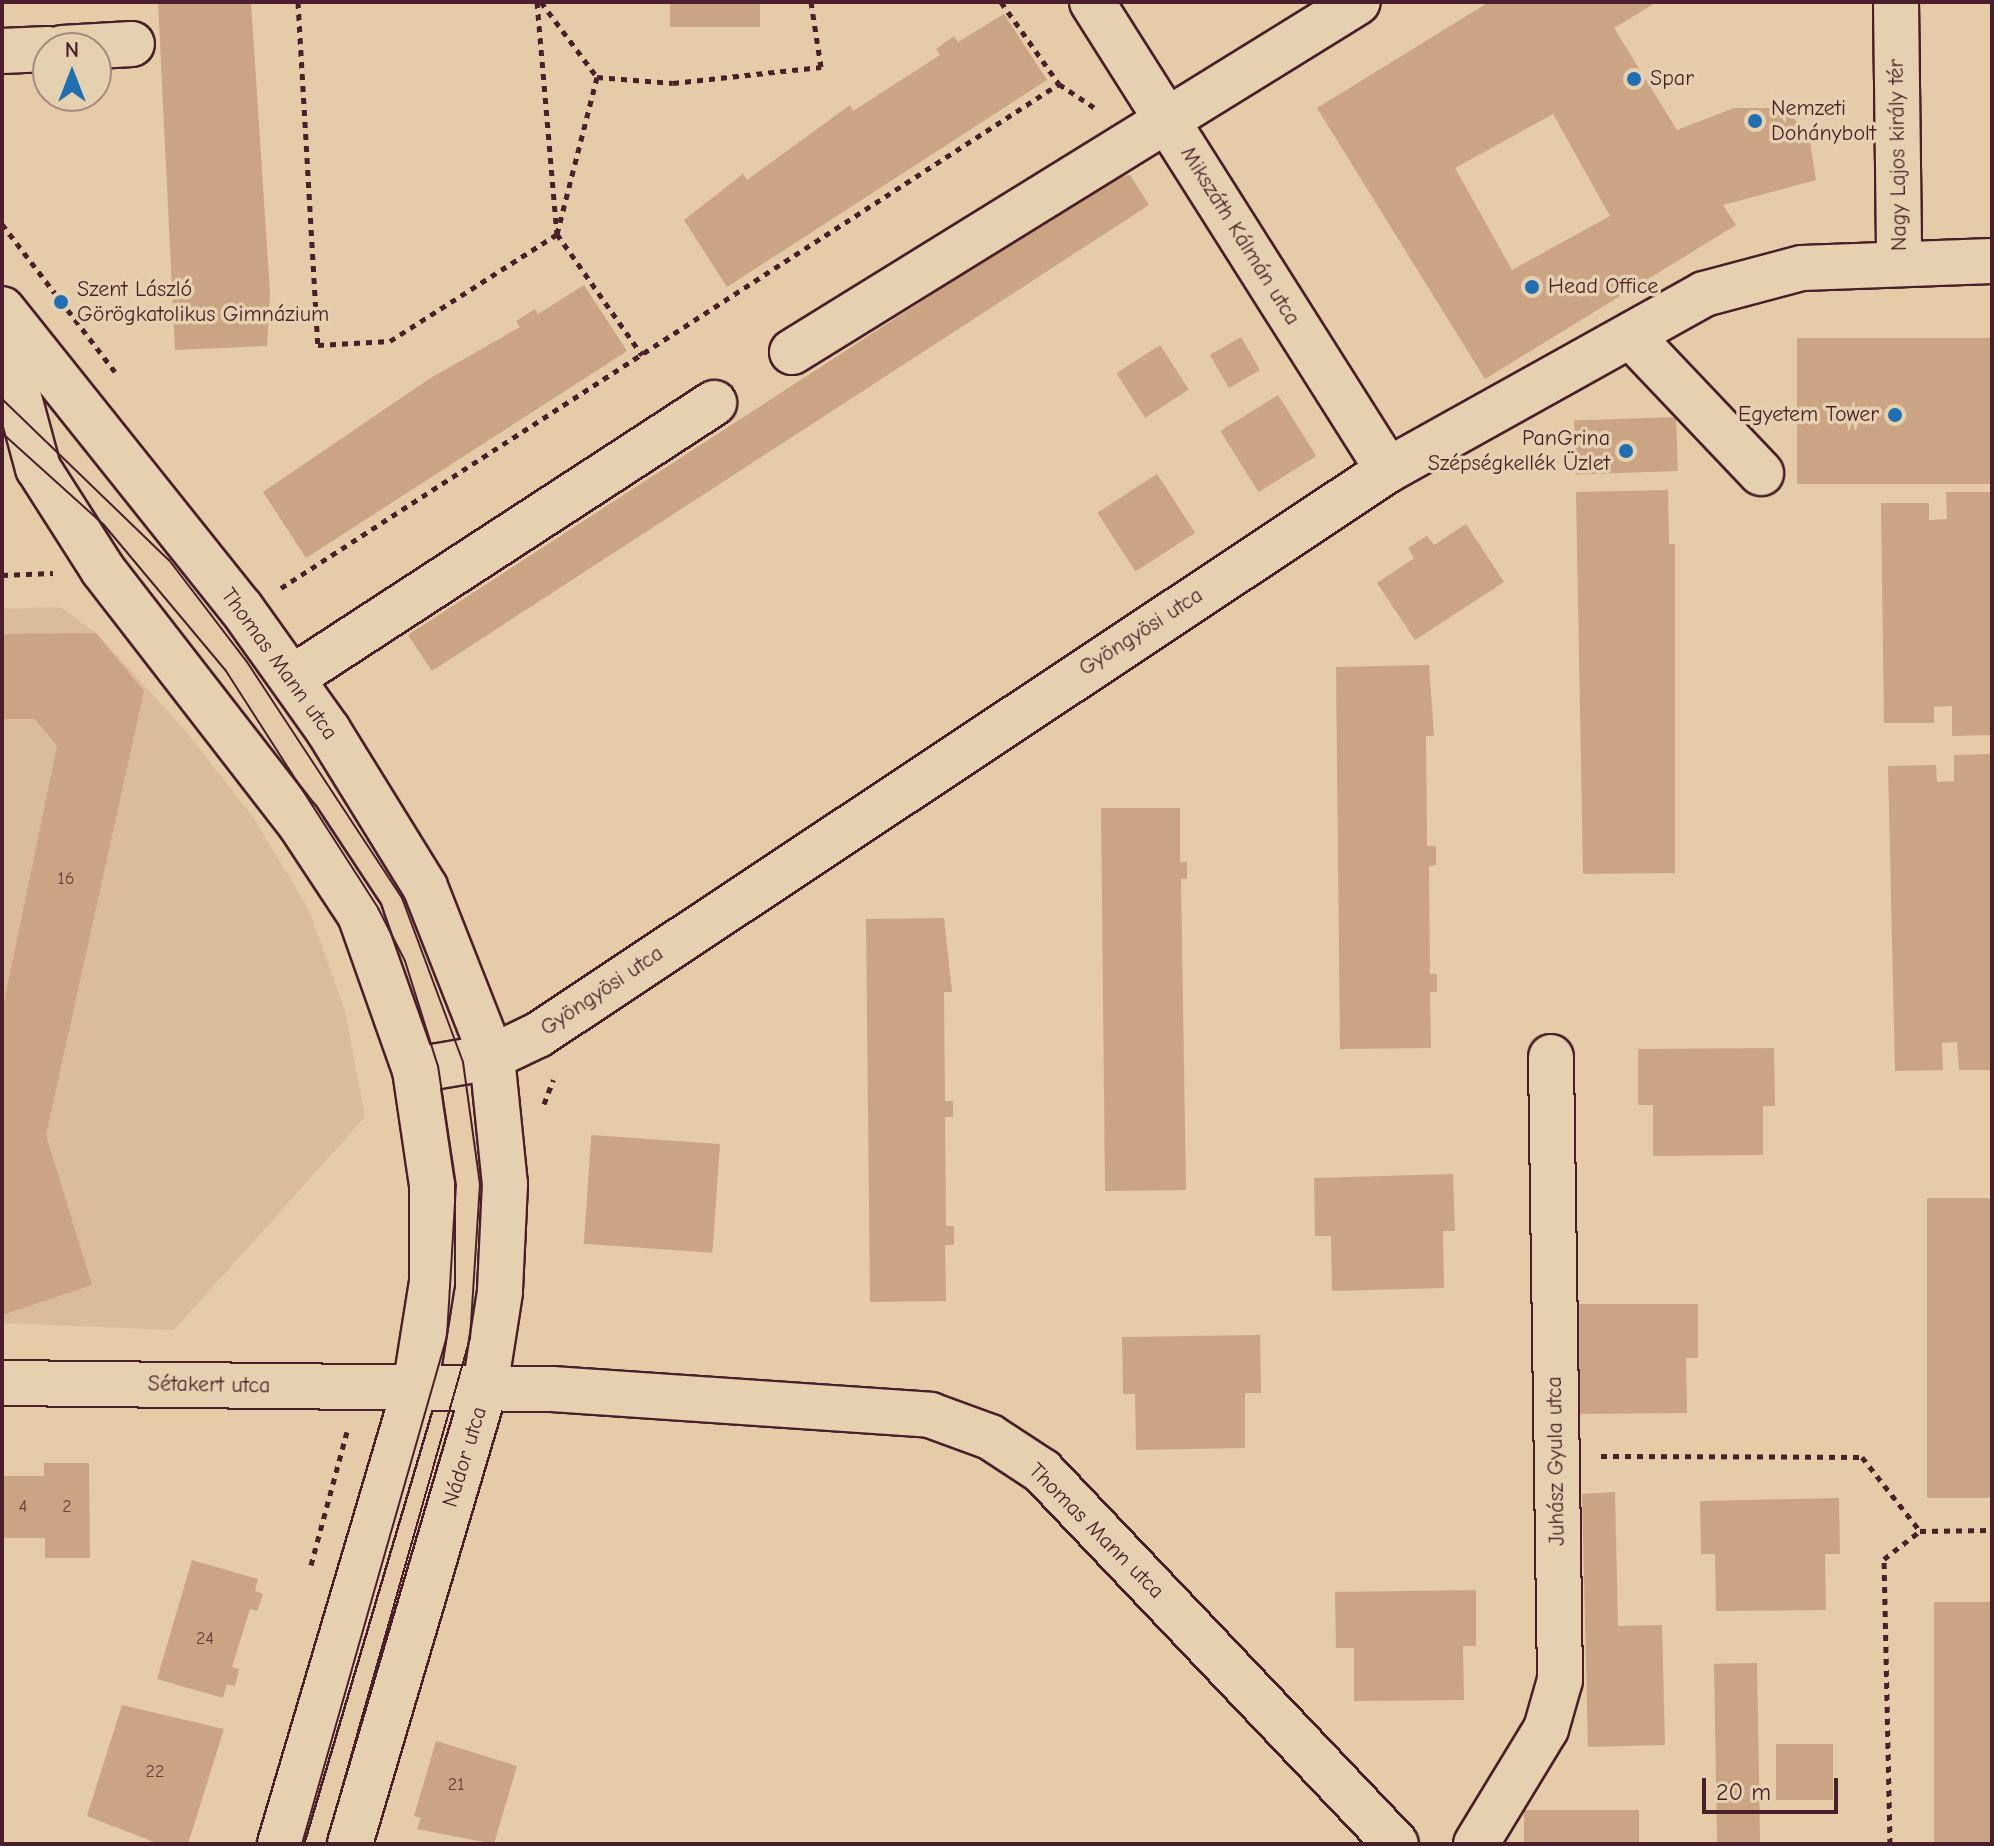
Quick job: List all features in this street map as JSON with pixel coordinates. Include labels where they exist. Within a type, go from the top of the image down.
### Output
[{"type":"street","name":"Mikszáth Kálmán utca","points":[[1092,2],[1151,126],[1388,470]]},
{"type":"street","points":[[792,352],[1151,126],[1358,2]]},
{"type":"street","name":"Nagy Lajos király tér","points":[[1896,2],[1899,264],[1992,261]]},
{"type":"street","points":[[112,45],[132,44]]},
{"type":"street","points":[[2,51],[32,50]]},
{"type":"street","name":"Gyöngyösi utca","points":[[415,1070],[492,1057],[538,1035],[1388,470],[1631,336],[1718,290],[1802,268],[1899,264]]},
{"type":"street","name":"Thomas Mann utca","points":[[2,309],[292,678],[425,887],[492,1057]]},
{"type":"street","points":[[2,334],[38,468],[103,570],[298,821],[360,915],[415,1070],[432,1185],[432,1255],[415,1388],[280,1844]]},
{"type":"street","points":[[1631,336],[1761,473]]},
{"type":"street","points":[[292,678],[714,403]]},
{"type":"street","name":"Nádor utca","points":[[350,1844],[485,1388],[500,1292],[505,1184],[492,1057]]},
{"type":"street","name":"Juhász Gyula utca","points":[[1476,1844],[1546,1729],[1560,1680],[1551,1057]]},
{"type":"street","name":"Sétakert utca","points":[[2,1383],[415,1388]]},
{"type":"street","name":"Thomas Mann utca","points":[[415,1388],[485,1388],[930,1415],[990,1437],[1042,1471],[1396,1844]]},
{"type":"path","points":[[298,2],[318,345],[390,341],[557,234],[597,77]]},
{"type":"path","points":[[539,2],[557,234],[642,355]]},
{"type":"path","points":[[539,2],[597,77],[673,83],[821,67],[811,2]]},
{"type":"path","points":[[1001,2],[1059,84],[1151,126]]},
{"type":"path","points":[[270,595],[1059,84]]},
{"type":"path","points":[[1556,1456],[1862,1457],[1920,1531]]},
{"type":"path","points":[[1890,1844],[1884,1559],[1920,1531],[1992,1530]]},
{"type":"shaded area","points":[[60,607],[96,633],[184,729],[253,817],[309,910],[345,1011],[365,1117],[174,1330],[2,1323],[2,609]]},
{"type":"building","points":[[158,2],[251,2],[270,293],[267,346],[175,350]]},
{"type":"building","points":[[670,2],[760,2],[760,27],[670,27]]},
{"type":"building","points":[[1489,2],[1657,2],[1614,28],[1677,130],[1734,108],[1785,108],[1809,136],[1816,180],[1723,205],[1736,225],[1485,379],[1317,108]],"holes":[[[1553,114],[1610,216],[1512,270],[1455,168]]]},
{"type":"building","points":[[1004,14],[1047,80],[727,287],[684,220],[743,174],[747,180],[850,105],[853,111],[940,55],[936,49],[954,36],[958,42]]},
{"type":"building","points":[[1130,175],[1149,205],[432,671],[408,635],[1110,179]]},
{"type":"building","points":[[584,285],[627,351],[306,558],[263,492],[429,379],[520,327],[516,321],[535,309],[538,314]]},
{"type":"building","points":[[1241,337],[1260,370],[1229,388],[1210,355]]},
{"type":"building","name":"Egyetem Tower","points":[[1797,338],[1992,338],[1992,484],[1797,484]]},
{"type":"building","points":[[1160,345],[1189,389],[1145,418],[1116,373]]},
{"type":"building","points":[[1278,395],[1316,456],[1258,492],[1220,431]]},
{"type":"building","name":"PanGrina Szépségkellék Üzlet","points":[[1676,417],[1678,471],[1576,475],[1574,421]]},
{"type":"building","points":[[1157,474],[1195,533],[1136,571],[1097,513]]},
{"type":"building","points":[[1668,490],[1669,544],[1675,544],[1675,873],[1583,874],[1576,492]]},
{"type":"building","points":[[1946,492],[1992,492],[1992,735],[1952,736],[1952,706],[1934,707],[1934,723],[1884,723],[1881,503],[1929,503],[1929,520],[1947,519]]},
{"type":"building","points":[[1466,524],[1504,582],[1415,640],[1377,583],[1414,558],[1408,548],[1417,542],[1427,536],[1434,545]]},
{"type":"building","points":[[96,633],[144,691],[46,1135],[92,1285],[2,1315],[2,1012],[57,746],[35,719],[2,719],[2,634]]},
{"type":"building","points":[[1429,665],[1434,736],[1426,736],[1427,846],[1436,846],[1436,865],[1429,866],[1430,974],[1437,974],[1437,992],[1430,992],[1431,1048],[1340,1049],[1336,667]]},
{"type":"building","points":[[1992,754],[1992,1070],[1959,1070],[1957,1042],[1942,1043],[1943,1070],[1895,1071],[1888,766],[1936,765],[1937,782],[1954,781],[1954,755]]},
{"type":"building","points":[[1101,808],[1180,808],[1180,862],[1187,862],[1187,879],[1181,879],[1186,1190],[1105,1191]]},
{"type":"building","points":[[944,918],[952,992],[944,992],[945,1101],[953,1101],[953,1117],[945,1117],[946,1226],[954,1226],[954,1245],[945,1245],[946,1301],[870,1302],[866,919]]},
{"type":"building","points":[[1774,1048],[1775,1106],[1763,1106],[1763,1155],[1653,1156],[1653,1105],[1638,1105],[1638,1049]]},
{"type":"building","points":[[591,1135],[720,1144],[712,1253],[584,1244]]},
{"type":"building","points":[[1453,1174],[1455,1231],[1443,1231],[1444,1288],[1332,1291],[1331,1236],[1315,1236],[1314,1178]]},
{"type":"building","points":[[1927,1198],[1992,1198],[1992,1498],[1927,1498]]},
{"type":"building","points":[[1561,1304],[1698,1304],[1698,1358],[1686,1358],[1687,1413],[1577,1414]]},
{"type":"building","points":[[1260,1335],[1261,1393],[1245,1393],[1245,1448],[1136,1450],[1135,1394],[1123,1394],[1122,1337]]},
{"type":"building","points":[[44,1463],[89,1463],[90,1558],[45,1558],[45,1538],[2,1538],[2,1476],[44,1476]]},
{"type":"building","points":[[1615,1492],[1618,1626],[1662,1625],[1665,1745],[1588,1747],[1582,1494]]},
{"type":"building","points":[[1839,1498],[1840,1554],[1825,1554],[1826,1610],[1716,1611],[1715,1554],[1701,1554],[1700,1501]]},
{"type":"building","points":[[192,1560],[258,1579],[255,1591],[263,1594],[257,1611],[250,1609],[232,1667],[239,1669],[235,1686],[227,1684],[223,1698],[157,1679]]},
{"type":"building","points":[[1476,1590],[1476,1646],[1463,1646],[1464,1700],[1354,1701],[1354,1648],[1336,1648],[1335,1592]]},
{"type":"building","points":[[1934,1602],[1992,1602],[1992,1844],[1934,1844]]},
{"type":"building","points":[[1757,1663],[1760,1844],[1717,1844],[1714,1664]]},
{"type":"building","points":[[122,1705],[224,1729],[188,1844],[159,1844],[87,1816]]},
{"type":"building","points":[[436,1741],[517,1766],[494,1844],[417,1829],[421,1818],[414,1816]]},
{"type":"building","points":[[1776,1744],[1833,1744],[1833,1800],[1776,1800]]},
{"type":"building","points":[[1524,1810],[1639,1810],[1639,1844],[1524,1844]]},
{"type":"tram line","points":[[2,399],[169,560],[247,662],[402,898],[463,1062],[480,1184],[470,1338],[326,1844]]},
{"type":"tram line","points":[[2,433],[104,525],[226,671],[378,908],[405,961],[438,1066],[456,1185],[447,1336],[302,1844]]},
{"type":"place","name":"Spar","points":[[1634,79]]},
{"type":"place","name":"Nemzeti Dohánybolt","points":[[1755,121]]},
{"type":"place","name":"Head Office","points":[[1532,287]]},
{"type":"place","name":"Szent László Görögkatolikus Gimnázium","points":[[61,302]]},
{"type":"place","name":"Egyetem Tower","points":[[1895,415]]},
{"type":"place","name":"PanGrina Szépségkellék Üzlet","points":[[1626,451]]}]
